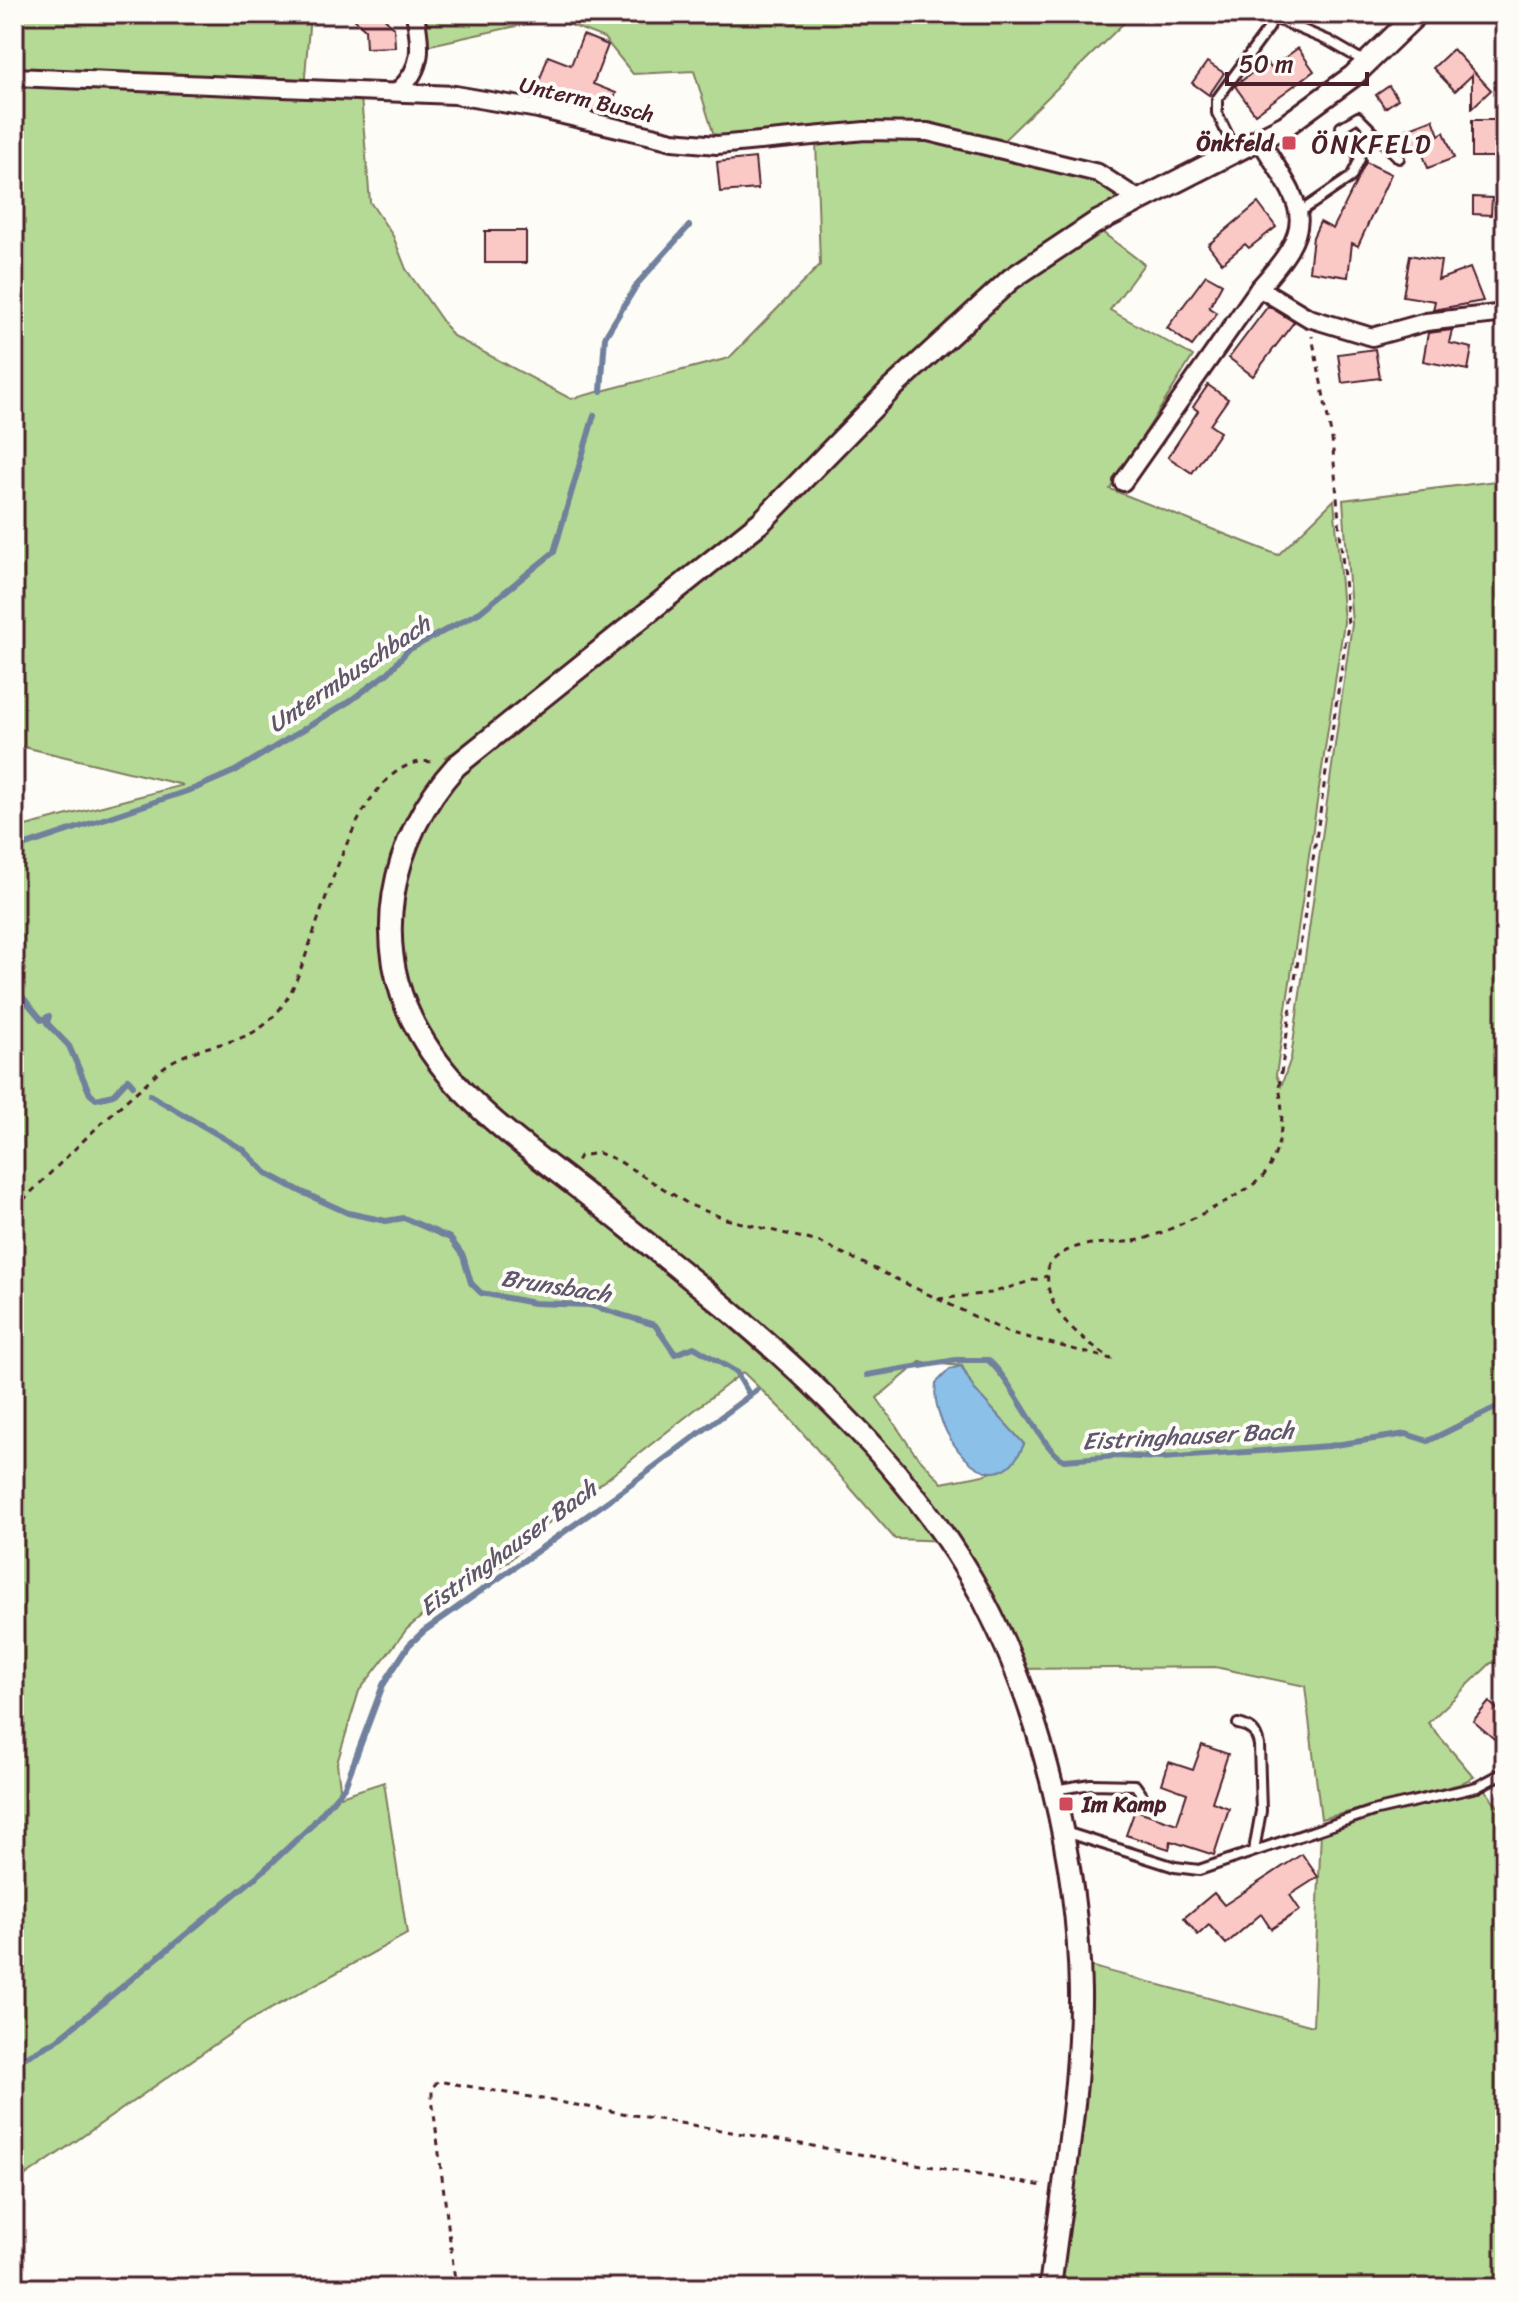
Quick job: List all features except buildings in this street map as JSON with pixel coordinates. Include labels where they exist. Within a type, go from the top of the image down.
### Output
[{"type":"street","points":[[399,90],[410,79],[420,56],[415,14]]},
{"type":"street","points":[[1050,2288],[1063,2189],[1080,1992],[1076,1923],[1062,1830],[1052,1790],[1026,1703],[999,1630],[966,1569],[922,1505],[848,1421],[788,1363],[464,1093],[418,1033],[403,1000],[394,961],[392,892],[411,829],[433,791],[469,754],[762,521],[891,389],[1011,279],[1138,199],[1236,153],[1327,98],[1417,14]]},
{"type":"street","name":"Unterm Busch","points":[[14,77],[399,90],[524,106],[673,141],[717,145],[865,131],[928,132],[1098,173],[1138,199]]},
{"type":"street","points":[[1123,482],[1259,288],[1291,249],[1300,231],[1300,212],[1290,188],[1260,140]]},
{"type":"street","points":[[1259,288],[1309,318],[1372,337],[1426,322],[1505,313]]},
{"type":"lane","points":[[1236,153],[1217,113],[1217,99],[1269,28],[1273,15],[1368,63]]},
{"type":"lane","points":[[1300,212],[1351,177],[1360,159],[1341,127],[1358,117],[1399,158]]},
{"type":"lane","points":[[1238,1724],[1249,1727],[1259,1745],[1261,1811],[1254,1850]]},
{"type":"lane","points":[[1062,1830],[1189,1870],[1211,1867],[1373,1811],[1477,1787],[1505,1772]]},
{"type":"lane","points":[[1052,1790],[1111,1784],[1135,1785],[1142,1795]]},
{"type":"path","points":[[565,1177],[580,1156],[599,1153],[634,1168],[690,1205],[726,1219],[819,1242],[1007,1332],[1111,1359],[1067,1323],[1048,1294],[1049,1264],[1077,1244],[1131,1242],[1170,1231],[1262,1178],[1273,1158],[1284,1114],[1280,1075],[1348,625],[1332,439],[1309,318]]},
{"type":"path","points":[[14,1209],[112,1112],[173,1061],[203,1049],[239,1041],[267,1024],[287,998],[306,960],[325,895],[350,837],[372,800],[395,771],[418,760],[433,762],[449,774]]},
{"type":"path","points":[[937,1299],[991,1293],[1047,1276]]},
{"type":"path","points":[[456,2288],[432,2098],[432,2088],[438,2081],[1063,2189]]},
{"type":"green space","points":[[14,14],[310,14],[304,89],[14,77]]},
{"type":"green space","points":[[415,14],[1133,14],[1001,143],[918,127],[717,145],[694,71],[633,74],[604,38],[553,18],[421,47]]},
{"type":"green space","points":[[14,82],[361,97],[370,202],[393,236],[406,269],[453,336],[571,399],[729,358],[820,265],[816,140],[930,137],[1093,177],[1130,197],[1104,210],[1010,275],[958,319],[790,487],[728,540],[491,733],[445,757],[456,766],[662,604],[704,566],[709,568],[800,494],[895,392],[1014,282],[1094,226],[1144,264],[1110,310],[1193,356],[1110,489],[1278,555],[1334,500],[1344,622],[1276,1075],[1281,1086],[1291,1058],[1352,624],[1343,500],[1505,480],[1505,1662],[1491,1663],[1428,1723],[1474,1777],[1460,1784],[1321,1819],[1305,1686],[1215,1667],[1017,1669],[984,1601],[948,1541],[895,1539],[787,1415],[743,1372],[607,1479],[563,1509],[510,1560],[466,1589],[446,1595],[407,1629],[359,1691],[337,1763],[341,1796],[384,1782],[407,1934],[247,2022],[14,2184],[14,829],[183,785],[20,746],[14,739]],"holes":[[[393,962],[403,1000],[418,1033],[463,1093],[455,1094],[413,1033],[392,983],[387,965]],[[920,1362],[962,1366],[974,1389],[1024,1444],[1010,1463],[989,1473],[942,1483],[913,1451],[877,1398]]]},
{"type":"green space","points":[[1481,1785],[1505,1815],[1505,2288],[1057,2288],[1082,1964],[1313,2026],[1321,1830]]},
{"type":"water","points":[[961,1366],[974,1389],[1024,1444],[1011,1464],[996,1472],[980,1469],[965,1458],[942,1422],[936,1402],[936,1383],[950,1369]]},
{"type":"waterway","name":"Untermbuschbach","points":[[601,391],[605,337],[638,283],[689,226]]},
{"type":"waterway","name":"Untermbuschbach","points":[[14,849],[196,788],[235,771],[350,701],[389,672],[408,650],[480,612],[554,552],[594,415]]},
{"type":"waterway","name":"Brunsbach","points":[[14,987],[42,1020],[49,1016],[47,1023],[69,1046],[90,1094],[96,1099],[113,1095],[128,1079],[133,1085]]},
{"type":"waterway","name":"Brunsbach","points":[[150,1095],[244,1150],[266,1173],[302,1192],[348,1213],[386,1221],[404,1218],[450,1238],[463,1256],[471,1283],[481,1293],[534,1303],[589,1305],[655,1325],[675,1354],[694,1347],[736,1372],[749,1394]]},
{"type":"waterway","name":"Eistringhauser Bach","points":[[867,1375],[956,1360],[988,1360],[1008,1384],[1047,1444],[1064,1460],[1117,1456],[1162,1458],[1329,1446],[1406,1434],[1428,1441],[1505,1403]]},
{"type":"waterway","name":"Eistringhauser Bach","points":[[14,2063],[56,2041],[262,1872],[310,1827],[345,1786],[383,1685],[409,1645],[424,1631],[622,1491],[757,1390]]},
{"type":"place","name":"Önkfeld","points":[[1289,143]]},
{"type":"place","name":"Im Kamp","points":[[1066,1804]]},
{"type":"district","name":"ÖNKFELD","points":[[1372,144]]}]
